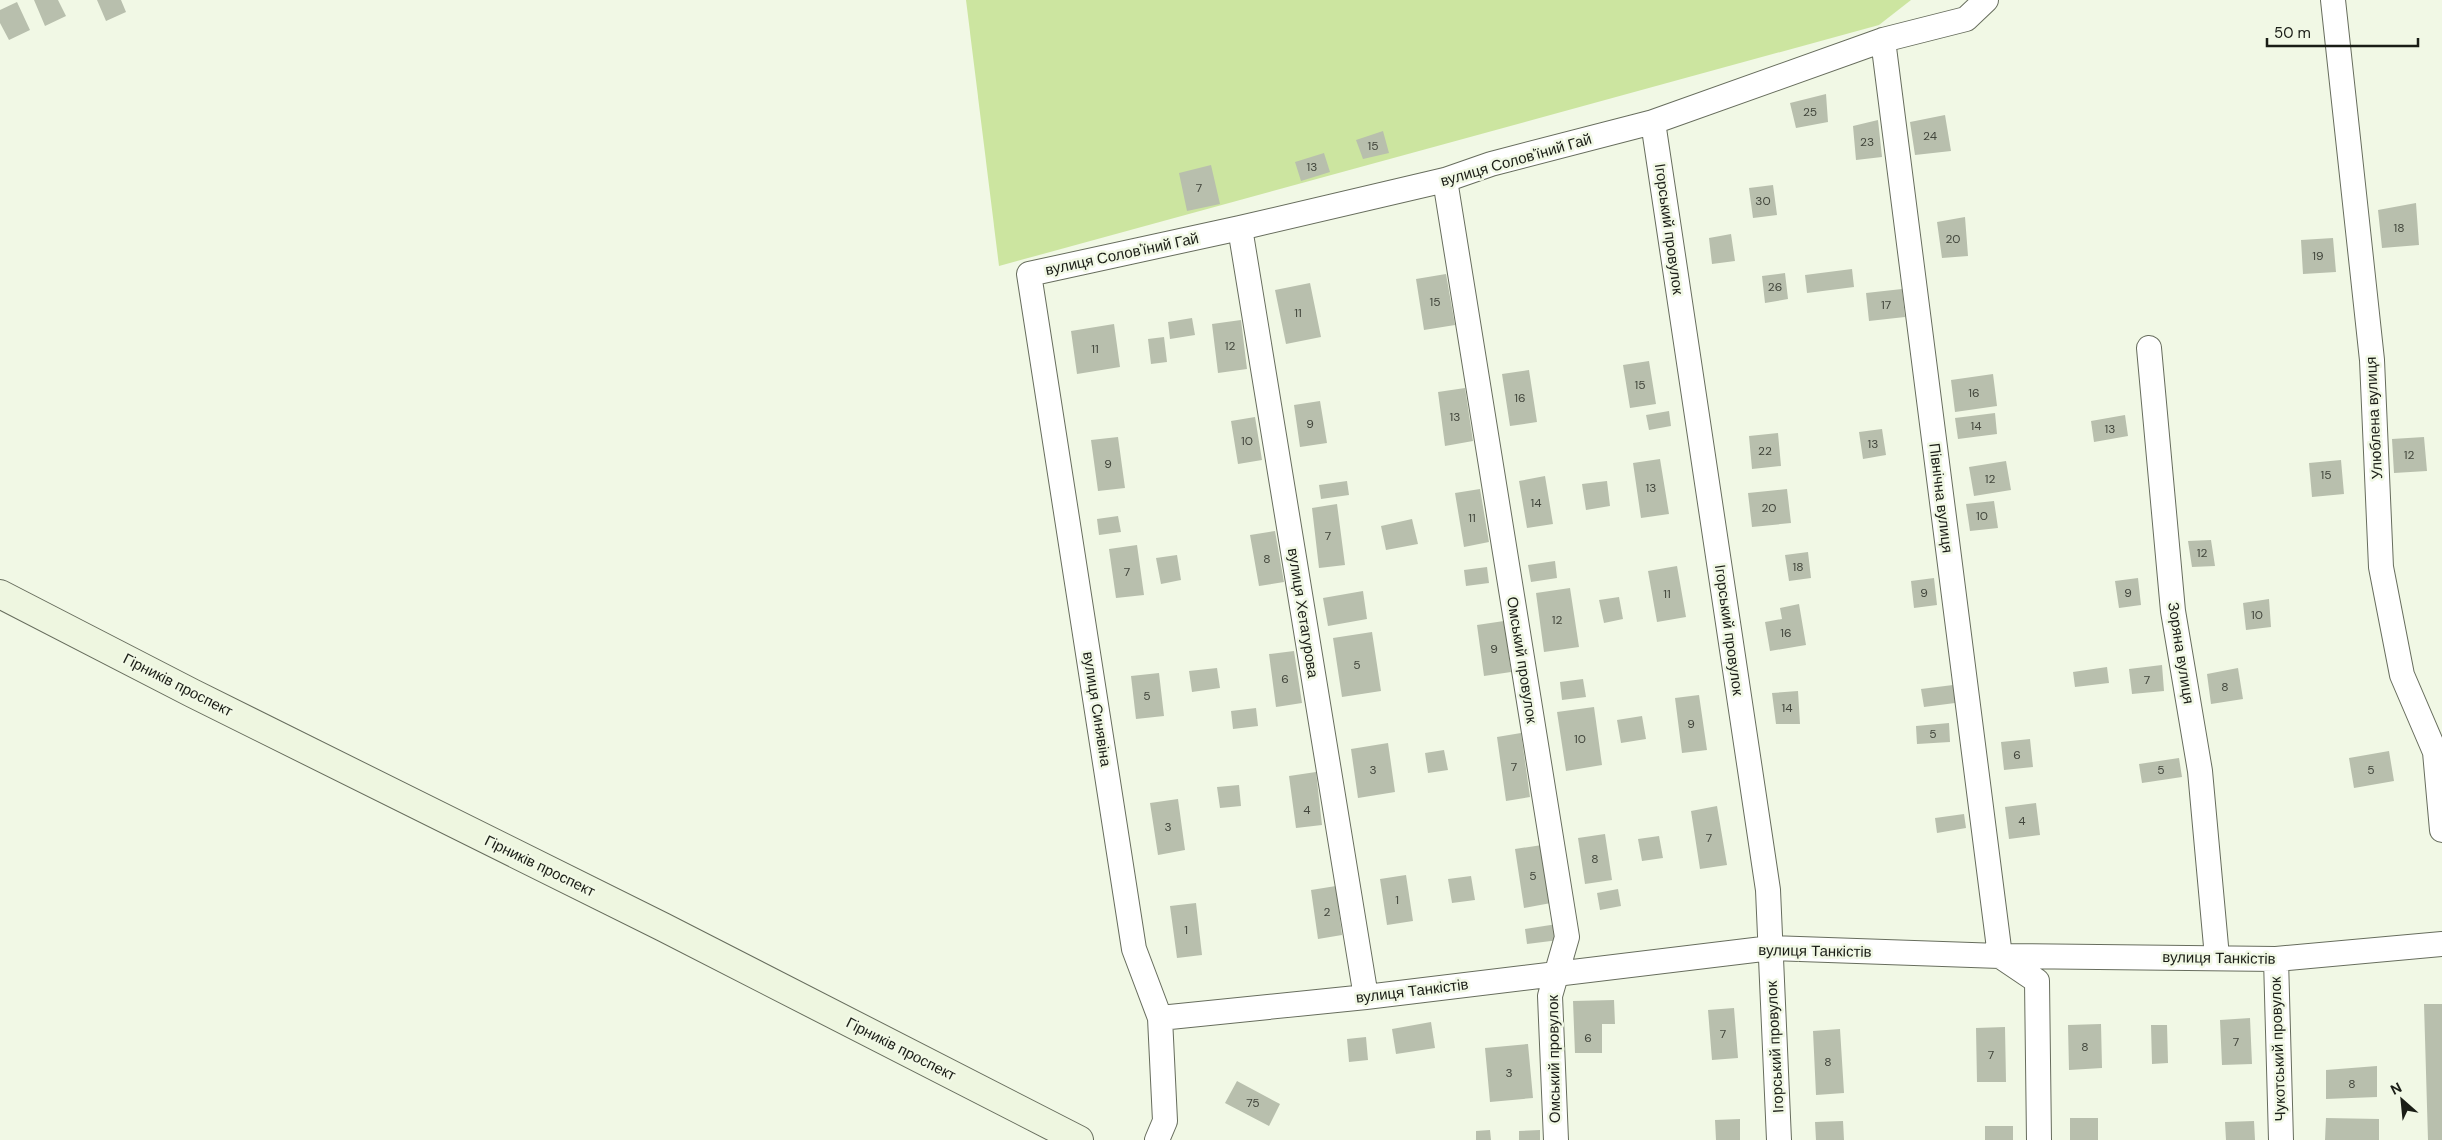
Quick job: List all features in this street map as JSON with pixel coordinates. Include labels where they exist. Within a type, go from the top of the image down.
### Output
[{"type":"main road","name":"Гірників проспект","points":[[0,594],[192,693],[663,927],[1079,1140]]},
{"type":"street","name":"вулиця Солов'їний Гай","points":[[1029,274],[1240,228],[1445,180],[1491,164],[1653,122],[1882,40],[1966,19],[1986,0]]},
{"type":"street","name":"Улюблена вулиця","points":[[2333,0],[2372,360],[2381,567],[2402,675],[2435,752],[2442,830]]},
{"type":"street","name":"Північна вулиця","points":[[1882,40],[2000,956]]},
{"type":"street","name":"Ігорський провулок","points":[[1653,122],[1768,890],[1780,1140]]},
{"type":"street","name":"Омський провулок","points":[[1445,180],[1567,937],[1550,996],[1556,1140]]},
{"type":"street","name":"вулиця Хетагурова","points":[[1240,228],[1366,997]]},
{"type":"street","name":"вулиця Синявіна","points":[[1029,274],[1134,949],[1160,1018],[1165,1121],[1157,1140]]},
{"type":"street","name":"Зоряна вулиця","points":[[2149,348],[2173,611],[2200,771],[2217,957]]},
{"type":"street","name":"вулиця Танкістів","points":[[1160,1018],[1366,997],[1771,948],[2000,956],[2276,959],[2442,944]]},
{"type":"street","points":[[2000,956],[2037,981],[2039,1140]]},
{"type":"street","name":"Чукотський провулок","points":[[2276,959],[2281,1140]]},
{"type":"green space","points":[[966,0],[1911,0],[1879,25],[999,266]]},
{"type":"building","points":[[34,0],[58,0],[66,16],[45,26]]},
{"type":"building","points":[[97,0],[121,0],[126,12],[106,21]]},
{"type":"building","points":[[17,2],[30,30],[9,40],[0,23],[0,10]]},
{"type":"building","points":[[1826,94],[1828,122],[1796,128],[1790,103]]},
{"type":"building","points":[[1945,115],[1951,151],[1915,155],[1910,122]]},
{"type":"building","points":[[1878,120],[1882,157],[1856,160],[1853,126]]},
{"type":"building","points":[[1383,131],[1389,153],[1363,159],[1356,140]]},
{"type":"building","points":[[1324,153],[1330,172],[1301,181],[1295,162]]},
{"type":"building","points":[[1211,165],[1220,204],[1187,211],[1179,173]]},
{"type":"building","points":[[1773,185],[1777,215],[1753,218],[1749,188]]},
{"type":"building","points":[[2416,203],[2419,245],[2382,248],[2378,210]]},
{"type":"building","points":[[1965,217],[1968,256],[1942,258],[1937,222]]},
{"type":"building","points":[[1731,234],[1735,261],[1712,264],[1709,238]]},
{"type":"building","points":[[2333,238],[2336,272],[2303,274],[2301,240]]},
{"type":"building","points":[[1852,269],[1854,287],[1807,293],[1805,275]]},
{"type":"building","points":[[1785,273],[1788,299],[1765,303],[1762,276]]},
{"type":"building","points":[[1446,274],[1455,325],[1424,330],[1416,279]]},
{"type":"building","points":[[1310,283],[1321,337],[1286,344],[1275,290]]},
{"type":"building","points":[[1902,289],[1905,317],[1869,321],[1866,293]]},
{"type":"building","points":[[1192,318],[1195,335],[1170,339],[1168,322]]},
{"type":"building","points":[[1241,320],[1247,369],[1218,373],[1212,324]]},
{"type":"building","points":[[1114,324],[1120,367],[1077,374],[1071,331]]},
{"type":"building","points":[[1164,337],[1167,362],[1151,364],[1148,339]]},
{"type":"building","points":[[1649,361],[1656,404],[1630,408],[1623,365]]},
{"type":"building","points":[[1529,370],[1537,422],[1510,426],[1502,374]]},
{"type":"building","points":[[1993,374],[1997,406],[1955,412],[1951,380]]},
{"type":"building","points":[[1465,388],[1473,441],[1445,446],[1438,392]]},
{"type":"building","points":[[1320,401],[1327,443],[1300,447],[1294,405]]},
{"type":"building","points":[[1669,411],[1671,426],[1649,430],[1646,415]]},
{"type":"building","points":[[1995,413],[1997,434],[1958,439],[1955,418]]},
{"type":"building","points":[[2125,415],[2128,436],[2094,442],[2091,421]]},
{"type":"building","points":[[1255,417],[1262,460],[1238,464],[1231,421]]},
{"type":"building","points":[[1882,429],[1886,455],[1863,459],[1859,432]]},
{"type":"building","points":[[1778,433],[1781,466],[1752,469],[1749,436]]},
{"type":"building","points":[[1118,437],[1125,488],[1098,491],[1091,440]]},
{"type":"building","points":[[2424,437],[2427,471],[2394,473],[2392,439]]},
{"type":"building","points":[[1660,459],[1669,514],[1641,518],[1633,463]]},
{"type":"building","points":[[2341,460],[2344,494],[2312,497],[2309,463]]},
{"type":"building","points":[[2006,461],[2011,490],[1974,496],[1969,467]]},
{"type":"building","points":[[1545,476],[1553,524],[1527,528],[1519,481]]},
{"type":"building","points":[[1347,481],[1349,495],[1321,499],[1319,485]]},
{"type":"building","points":[[1607,481],[1610,506],[1586,510],[1582,484]]},
{"type":"building","points":[[1480,489],[1489,542],[1464,547],[1455,493]]},
{"type":"building","points":[[1787,489],[1791,523],[1752,527],[1748,493]]},
{"type":"building","points":[[1994,501],[1998,528],[1970,531],[1966,504]]},
{"type":"building","points":[[1337,504],[1345,565],[1319,568],[1312,508]]},
{"type":"building","points":[[1118,516],[1121,532],[1099,535],[1097,519]]},
{"type":"building","points":[[1412,519],[1418,544],[1386,550],[1381,526]]},
{"type":"building","points":[[1275,531],[1284,582],[1259,586],[1250,535]]},
{"type":"building","points":[[2211,540],[2215,566],[2192,567],[2188,541]]},
{"type":"building","points":[[1137,545],[1144,595],[1116,598],[1109,549]]},
{"type":"building","points":[[1808,552],[1811,578],[1789,581],[1785,555]]},
{"type":"building","points":[[1177,555],[1181,580],[1161,584],[1156,558]]},
{"type":"building","points":[[1555,561],[1557,578],[1531,582],[1528,565]]},
{"type":"building","points":[[1677,566],[1686,617],[1657,622],[1648,571]]},
{"type":"building","points":[[1487,567],[1489,583],[1466,586],[1464,570]]},
{"type":"building","points":[[1934,578],[1937,605],[1914,608],[1911,581]]},
{"type":"building","points":[[2138,578],[2141,605],[2119,608],[2115,581]]},
{"type":"building","points":[[1570,588],[1579,647],[1544,652],[1536,593]]},
{"type":"building","points":[[1363,591],[1367,619],[1328,626],[1323,598]]},
{"type":"building","points":[[1619,597],[1623,619],[1604,623],[1599,600]]},
{"type":"building","points":[[2269,599],[2271,627],[2246,630],[2243,603]]},
{"type":"building","points":[[1799,604],[1806,645],[1770,651],[1765,622],[1782,619],[1780,608]]},
{"type":"building","points":[[1504,621],[1511,672],[1484,676],[1477,625]]},
{"type":"building","points":[[1372,632],[1381,691],[1342,697],[1333,638]]},
{"type":"building","points":[[1294,651],[1302,703],[1276,707],[1269,654]]},
{"type":"building","points":[[2162,665],[2164,691],[2132,694],[2129,669]]},
{"type":"building","points":[[2107,667],[2109,683],[2075,687],[2073,672]]},
{"type":"building","points":[[1217,668],[1220,688],[1192,692],[1189,671]]},
{"type":"building","points":[[2238,668],[2243,699],[2211,704],[2207,674]]},
{"type":"building","points":[[1159,673],[1164,716],[1136,719],[1131,676]]},
{"type":"building","points":[[1583,679],[1586,697],[1562,700],[1560,682]]},
{"type":"building","points":[[1953,685],[1955,703],[1924,707],[1921,689]]},
{"type":"building","points":[[1798,691],[1800,724],[1776,724],[1772,693]]},
{"type":"building","points":[[1699,695],[1707,750],[1682,753],[1675,698]]},
{"type":"building","points":[[1594,707],[1602,765],[1566,771],[1557,712]]},
{"type":"building","points":[[1256,708],[1258,726],[1233,729],[1231,711]]},
{"type":"building","points":[[1642,716],[1646,739],[1621,743],[1617,720]]},
{"type":"building","points":[[1949,723],[1950,742],[1917,744],[1916,726]]},
{"type":"building","points":[[1521,733],[1530,797],[1506,801],[1497,737]]},
{"type":"building","points":[[2030,739],[2033,767],[2004,770],[2001,742]]},
{"type":"building","points":[[1388,743],[1395,792],[1358,798],[1351,749]]},
{"type":"building","points":[[1444,750],[1448,770],[1428,773],[1425,753]]},
{"type":"building","points":[[2389,751],[2394,781],[2354,788],[2349,758]]},
{"type":"building","points":[[2179,758],[2182,777],[2142,783],[2139,764]]},
{"type":"building","points":[[1316,772],[1322,825],[1296,828],[1289,776]]},
{"type":"building","points":[[1239,785],[1241,806],[1220,808],[1217,787]]},
{"type":"building","points":[[1178,799],[1185,850],[1158,855],[1150,803]]},
{"type":"building","points":[[2036,803],[2040,835],[2009,839],[2005,807]]},
{"type":"building","points":[[1717,806],[1727,865],[1700,869],[1691,811]]},
{"type":"building","points":[[1964,814],[1966,828],[1937,833],[1935,818]]},
{"type":"building","points":[[1605,834],[1612,880],[1585,884],[1578,838]]},
{"type":"building","points":[[1659,836],[1663,858],[1642,861],[1638,839]]},
{"type":"building","points":[[1542,845],[1551,903],[1524,908],[1515,849]]},
{"type":"building","points":[[1406,875],[1413,921],[1387,925],[1380,879]]},
{"type":"building","points":[[1471,876],[1475,900],[1452,903],[1448,879]]},
{"type":"building","points":[[1336,886],[1342,935],[1318,939],[1311,890]]},
{"type":"building","points":[[1618,889],[1621,906],[1600,910],[1597,893]]},
{"type":"building","points":[[1196,903],[1202,955],[1177,958],[1170,906]]},
{"type":"building","points":[[1557,924],[1559,940],[1527,944],[1525,929]]},
{"type":"building","points":[[1614,1000],[1615,1024],[1602,1024],[1602,1053],[1575,1053],[1573,1001]]},
{"type":"building","points":[[2424,1004],[2442,1004],[2442,1140],[2428,1140]]},
{"type":"building","points":[[1734,1008],[1738,1058],[1712,1060],[1708,1010]]},
{"type":"building","points":[[2250,1018],[2252,1064],[2222,1065],[2220,1020]]},
{"type":"building","points":[[1431,1022],[1435,1048],[1396,1054],[1392,1029]]},
{"type":"building","points":[[2101,1024],[2102,1068],[2069,1070],[2068,1025]]},
{"type":"building","points":[[2151,1025],[2167,1025],[2168,1063],[2152,1064]]},
{"type":"building","points":[[2005,1027],[2006,1082],[1977,1082],[1976,1028]]},
{"type":"building","points":[[1840,1029],[1844,1093],[1816,1095],[1813,1031]]},
{"type":"building","points":[[1366,1037],[1368,1060],[1349,1062],[1347,1039]]},
{"type":"building","points":[[1528,1044],[1533,1098],[1490,1102],[1485,1048]]},
{"type":"building","points":[[2377,1066],[2377,1097],[2326,1099],[2326,1070]]},
{"type":"building","points":[[1237,1081],[1280,1104],[1269,1126],[1225,1103]]},
{"type":"building","points":[[2070,1118],[2098,1118],[2098,1140],[2070,1140]]},
{"type":"building","points":[[2326,1118],[2379,1119],[2379,1140],[2325,1140]]},
{"type":"building","points":[[1740,1119],[1740,1140],[1716,1140],[1715,1120]]},
{"type":"building","points":[[1843,1121],[1844,1140],[1816,1140],[1815,1122]]},
{"type":"building","points":[[2254,1121],[2255,1140],[2226,1140],[2225,1122]]},
{"type":"building","points":[[1985,1126],[2013,1126],[2013,1140],[1985,1140]]},
{"type":"building","points":[[1490,1130],[1491,1140],[1476,1140],[1476,1131]]},
{"type":"building","points":[[1540,1130],[1540,1140],[1519,1140],[1519,1131]]}]
